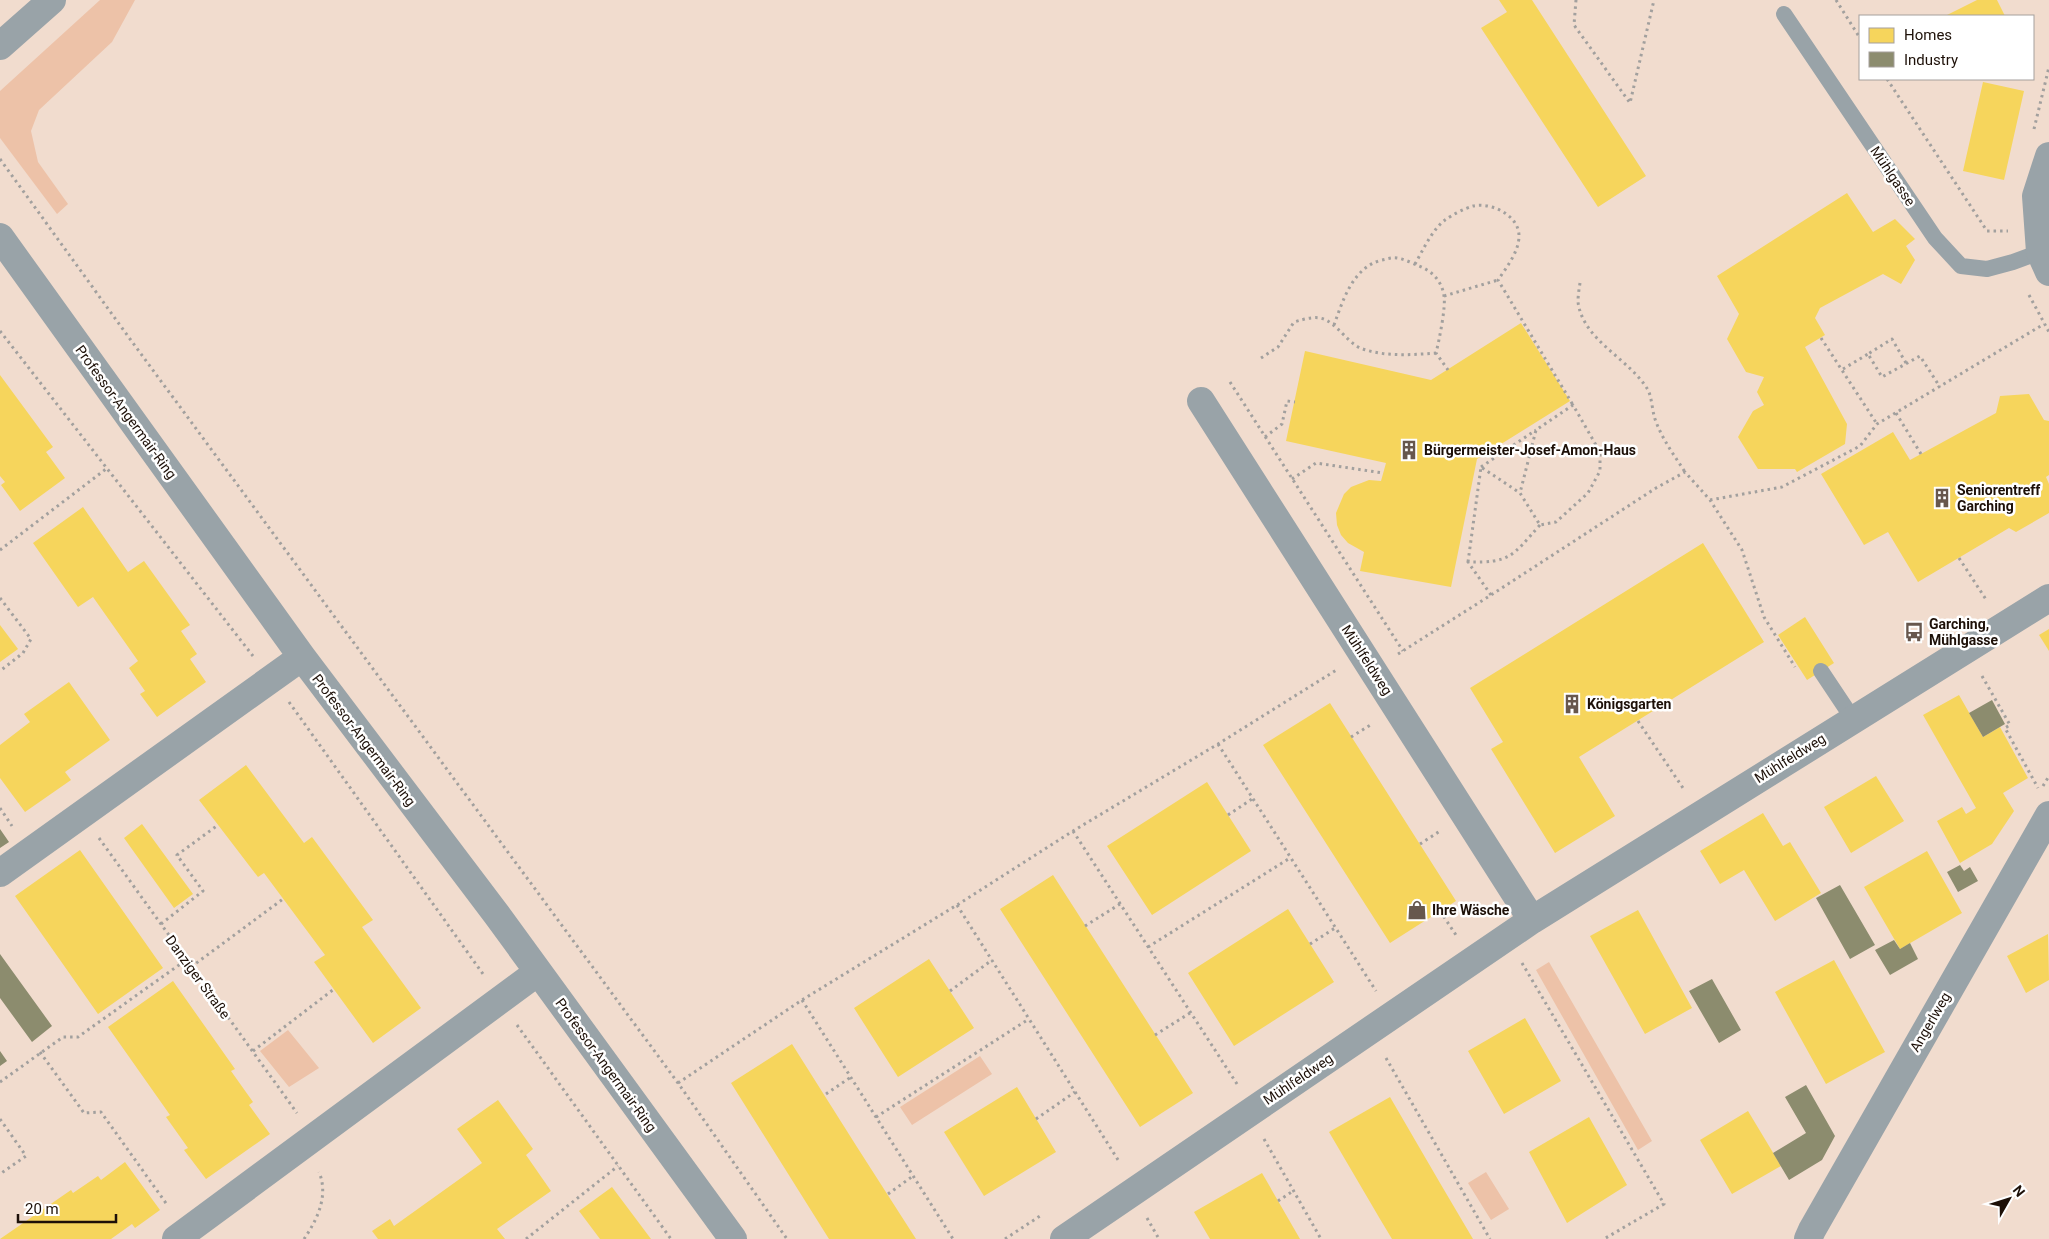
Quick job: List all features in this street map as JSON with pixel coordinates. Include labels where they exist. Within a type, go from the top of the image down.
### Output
[{"type":"street","points":[[0,46],[52,0]]},
{"type":"street","name":"Mühlgasse","points":[[2044,262],[2036,196],[2049,156]]},
{"type":"street","name":"Professor-Angermair-Ring","points":[[0,237],[302,657],[538,972],[733,1239]]},
{"type":"street","name":"Mühlfeldweg","points":[[1200,401],[1532,920]]},
{"type":"street","name":"Mühlfeldweg","points":[[1064,1239],[1532,920],[2049,598]]},
{"type":"street","points":[[0,874],[302,657]]},
{"type":"street","name":"Angerlweg","points":[[1813,1236],[2044,802]]},
{"type":"street","points":[[182,1235],[538,972]]},
{"type":"lane","name":"Mühlgasse","points":[[1784,14],[1935,238],[1961,266],[1987,269],[2013,262],[2044,262]]},
{"type":"lane","points":[[1821,671],[1852,719]]},
{"type":"path","points":[[1576,0],[1574,25],[1630,103],[1654,0]]},
{"type":"path","points":[[1836,0],[1859,36]]},
{"type":"path","points":[[1888,80],[1987,231],[2008,231]]},
{"type":"path","points":[[0,159],[130,340],[678,1083],[787,1239]]},
{"type":"path","points":[[1415,264],[1432,236],[1445,221],[1472,206],[1489,206],[1502,211],[1514,221],[1519,236],[1514,254],[1498,280],[1444,296]]},
{"type":"path","points":[[1334,325],[1354,279],[1366,268],[1378,261],[1395,257],[1415,264],[1431,271],[1438,281],[1444,296],[1436,353],[1448,370]]},
{"type":"path","points":[[1468,562],[1492,563],[1506,559],[1518,550],[1540,525],[1556,522],[1588,493],[1600,471],[1600,452],[1498,280]]},
{"type":"path","points":[[1580,283],[1578,302],[1589,330],[1616,357],[1636,372],[1649,392],[1661,436],[1685,472],[1710,500],[1742,550],[1764,617],[1800,675]]},
{"type":"path","points":[[1261,358],[1278,347],[1294,322],[1311,317],[1327,319],[1358,347],[1378,352],[1407,355],[1436,353]]},
{"type":"path","points":[[1710,500],[1782,487],[1860,446],[1877,424],[2044,324]]},
{"type":"path","points":[[0,332],[106,470],[272,679],[488,982]]},
{"type":"path","points":[[1821,338],[1843,369],[1877,424]]},
{"type":"path","points":[[1843,369],[1892,339],[1906,364]]},
{"type":"path","points":[[1868,354],[1882,377],[1920,356],[1940,387]]},
{"type":"path","points":[[1230,382],[1403,651]]},
{"type":"path","points":[[1266,437],[1282,424],[1287,401],[1295,402]]},
{"type":"path","points":[[1491,595],[1468,562],[1481,467],[1573,405]]},
{"type":"path","points":[[1896,413],[1921,454]]},
{"type":"path","points":[[1520,493],[1536,430]]},
{"type":"path","points":[[1316,463],[1383,473]]},
{"type":"path","points":[[1481,467],[1520,493],[1540,525]]},
{"type":"path","points":[[0,550],[106,470]]},
{"type":"path","points":[[678,1083],[802,1000],[1348,662],[1389,659],[1656,488],[1685,472]]},
{"type":"path","points":[[1959,558],[1989,604]]},
{"type":"path","points":[[0,598],[31,639],[24,653],[0,671]]},
{"type":"path","points":[[1980,673],[2010,725],[2005,728],[2044,802]]},
{"type":"path","points":[[1638,721],[1688,796]]},
{"type":"path","points":[[1351,737],[1375,722]]},
{"type":"path","points":[[1218,744],[1379,995]]},
{"type":"path","points":[[1228,815],[1252,799]]},
{"type":"path","points":[[0,808],[15,830]]},
{"type":"path","name":"Danziger Straße","points":[[82,815],[315,1138]]},
{"type":"path","points":[[161,924],[202,891],[177,855],[218,825]]},
{"type":"path","points":[[1420,844],[1444,829]]},
{"type":"path","points":[[1073,831],[1238,1087]]},
{"type":"path","points":[[1148,947],[1290,858]]},
{"type":"path","points":[[191,967],[283,899]]},
{"type":"path","points":[[1085,926],[1120,904]]},
{"type":"path","points":[[957,905],[1121,1164],[1132,1192]]},
{"type":"path","points":[[1440,911],[1452,928]]},
{"type":"path","points":[[1310,944],[1335,928]]},
{"type":"path","points":[[1520,958],[1664,1204],[1604,1239]]},
{"type":"path","points":[[0,1082],[63,1037],[78,1037],[186,960]]},
{"type":"path","points":[[950,991],[992,960]]},
{"type":"path","points":[[252,1051],[334,989]]},
{"type":"path","points":[[802,1000],[953,1239]]},
{"type":"path","points":[[1155,1035],[1190,1013]]},
{"type":"path","points":[[876,1117],[1029,1019]]},
{"type":"path","points":[[516,1024],[671,1239]]},
{"type":"path","points":[[1381,1050],[1490,1239]]},
{"type":"path","points":[[40,1052],[84,1113],[101,1112],[182,1235]]},
{"type":"path","points":[[826,1094],[851,1077]]},
{"type":"path","points":[[1036,1119],[1075,1092]]},
{"type":"path","points":[[0,1119],[26,1156],[0,1174]]},
{"type":"path","points":[[1264,1139],[1321,1239]]},
{"type":"path","points":[[526,1239],[618,1166]]},
{"type":"path","points":[[304,1239],[320,1213],[323,1192],[320,1174],[316,1168]]},
{"type":"path","points":[[888,1194],[913,1176]]},
{"type":"path","points":[[1278,1202],[1293,1191]]},
{"type":"shaded area","points":[[100,0],[135,0],[112,42],[39,110],[31,131],[38,162],[68,204],[57,214],[0,138],[0,91]]},
{"type":"shaded area","points":[[1549,962],[1652,1141],[1638,1150],[1536,970]]},
{"type":"shaded area","points":[[288,1030],[319,1068],[289,1087],[260,1051]]},
{"type":"shaded area","points":[[980,1056],[992,1074],[912,1125],[900,1107]]},
{"type":"shaded area","points":[[1486,1172],[1509,1209],[1491,1220],[1468,1183]]},
{"type":"building: Homes","points":[[1499,0],[1532,0],[1646,176],[1598,207],[1481,28],[1507,12]]},
{"type":"building: Homes","points":[[1977,0],[1997,0],[2004,15],[1947,15]]},
{"type":"building: Homes","points":[[1983,82],[2024,91],[2004,180],[1963,171]]},
{"type":"building: Homes","points":[[1847,193],[1873,232],[1895,219],[1915,239],[1906,246],[1915,260],[1901,284],[1883,274],[1820,308],[1815,318],[1825,335],[1805,347],[1847,424],[1845,444],[1797,472],[1795,469],[1758,469],[1738,437],[1753,411],[1764,405],[1757,392],[1764,377],[1746,372],[1727,339],[1739,314],[1717,276]]},
{"type":"building: Homes","name":"Bürgermeister-Josef-Amon-Haus","points":[[1521,323],[1570,401],[1477,459],[1451,587],[1360,571],[1364,552],[1348,543],[1341,535],[1337,525],[1336,513],[1344,494],[1351,487],[1369,480],[1381,481],[1386,463],[1286,441],[1305,351],[1431,380]]},
{"type":"building: Homes","points":[[0,375],[53,447],[46,452],[65,478],[20,511],[1,485],[5,482],[0,476]]},
{"type":"building: Homes","name":"Seniorentreff Garching","points":[[2029,394],[2044,420],[2049,421],[2049,475],[2046,477],[2049,484],[2049,513],[2016,532],[2009,528],[1918,582],[1888,532],[1864,545],[1821,474],[1893,432],[1910,460],[1996,413],[2000,396]]},
{"type":"building: Homes","points":[[83,507],[128,572],[144,561],[190,625],[181,631],[197,654],[190,659],[206,682],[157,717],[140,694],[145,691],[129,668],[138,661],[93,597],[78,607],[33,543]]},
{"type":"building: Homes","name":"Königsgarten","points":[[1703,543],[1764,642],[1579,757],[1615,816],[1555,853],[1491,749],[1503,742],[1470,688]]},
{"type":"building: Homes","points":[[1805,617],[1834,663],[1807,680],[1778,635]]},
{"type":"building: Homes","points":[[0,625],[18,649],[0,662]]},
{"type":"building: Homes","points":[[2049,629],[2049,651],[2039,635]]},
{"type":"building: Homes","points":[[69,682],[110,740],[65,772],[71,780],[25,812],[0,778],[0,745],[30,722],[24,714]]},
{"type":"building: Homes","points":[[1959,695],[1983,737],[2000,727],[2028,778],[2003,793],[2014,811],[1992,844],[1960,863],[1937,821],[1962,807],[1966,814],[1976,808],[1923,715]]},
{"type":"building: Homes","points":[[1330,703],[1456,901],[1390,943],[1263,745]]},
{"type":"building: Homes","points":[[246,765],[304,843],[312,837],[373,920],[362,927],[421,1008],[373,1043],[314,962],[325,955],[264,873],[258,877],[199,800]]},
{"type":"building: Homes","points":[[1876,776],[1904,821],[1851,853],[1824,807]]},
{"type":"building: Homes","points":[[1207,782],[1251,851],[1152,915],[1107,846]]},
{"type":"building: Homes","points":[[1763,813],[1783,846],[1790,842],[1821,893],[1775,921],[1744,870],[1720,884],[1700,851]]},
{"type":"building: Homes","points":[[142,824],[193,894],[174,908],[124,838]]},
{"type":"building: Homes","points":[[80,850],[163,968],[98,1014],[15,896]]},
{"type":"building: Homes","points":[[1927,851],[1962,913],[1900,949],[1864,887]]},
{"type":"building: Homes","points":[[1053,875],[1193,1093],[1140,1127],[1000,909]]},
{"type":"building: Homes","points":[[1288,909],[1334,982],[1234,1046],[1188,973]]},
{"type":"building: Homes","points":[[1638,910],[1692,1008],[1645,1034],[1590,936]]},
{"type":"building: Homes","points":[[2048,934],[2049,980],[2026,993],[2007,956]]},
{"type":"building: Homes","points":[[929,959],[974,1028],[898,1077],[854,1008]]},
{"type":"building: Homes","points":[[1834,960],[1885,1052],[1826,1084],[1775,992]]},
{"type":"building: Homes","points":[[173,981],[235,1069],[231,1071],[253,1102],[249,1105],[270,1134],[206,1179],[184,1150],[188,1148],[166,1117],[170,1115],[108,1027]]},
{"type":"building: Homes","points":[[1525,1018],[1561,1081],[1504,1114],[1468,1051]]},
{"type":"building: Homes","points":[[792,1044],[916,1239],[829,1239],[731,1083]]},
{"type":"building: Homes","points":[[1017,1087],[1056,1152],[984,1196],[944,1132]]},
{"type":"building: Homes","points":[[1390,1097],[1473,1239],[1392,1239],[1329,1132]]},
{"type":"building: Homes","points":[[498,1100],[533,1149],[526,1155],[551,1191],[497,1229],[505,1239],[378,1239],[372,1231],[390,1219],[394,1226],[482,1163],[457,1129]]},
{"type":"building: Homes","points":[[1748,1111],[1781,1166],[1732,1194],[1700,1140]]},
{"type":"building: Homes","points":[[1589,1117],[1627,1185],[1567,1223],[1529,1152]]},
{"type":"building: Homes","points":[[125,1162],[160,1210],[135,1228],[132,1224],[111,1239],[0,1239],[71,1190],[73,1193],[98,1176],[101,1180]]},
{"type":"building: Homes","points":[[1262,1173],[1300,1239],[1210,1239],[1194,1212]]},
{"type":"building: Homes","points":[[612,1187],[651,1239],[600,1239],[579,1211]]},
{"type":"building: Industry","points":[[1992,700],[2005,724],[1983,737],[1969,713]]},
{"type":"building: Industry","points":[[0,829],[9,842],[0,848]]},
{"type":"building: Industry","points":[[1960,865],[1964,871],[1970,867],[1978,881],[1958,892],[1947,872]]},
{"type":"building: Industry","points":[[1840,885],[1875,945],[1850,959],[1816,898]]},
{"type":"building: Industry","points":[[1894,940],[1900,949],[1910,943],[1918,959],[1890,975],[1875,950]]},
{"type":"building: Industry","points":[[0,954],[52,1026],[32,1042],[0,998]]},
{"type":"building: Industry","points":[[1712,979],[1741,1030],[1719,1043],[1689,991]]},
{"type":"building: Industry","points":[[0,1051],[7,1061],[0,1066]]},
{"type":"building: Industry","points":[[1806,1085],[1835,1136],[1822,1160],[1789,1180],[1773,1153],[1806,1133],[1785,1097]]},
{"type":"place","name":"Bürgermeister-Josef-Amon-Haus","points":[[1409,450]]},
{"type":"place","name":"Seniorentreff Garching","points":[[1942,498]]},
{"type":"place","name":"Garching, Mühlgasse","points":[[1914,632]]},
{"type":"place","name":"Königsgarten","points":[[1572,704]]},
{"type":"place","name":"Ihre Wäsche","points":[[1417,910]]}]
